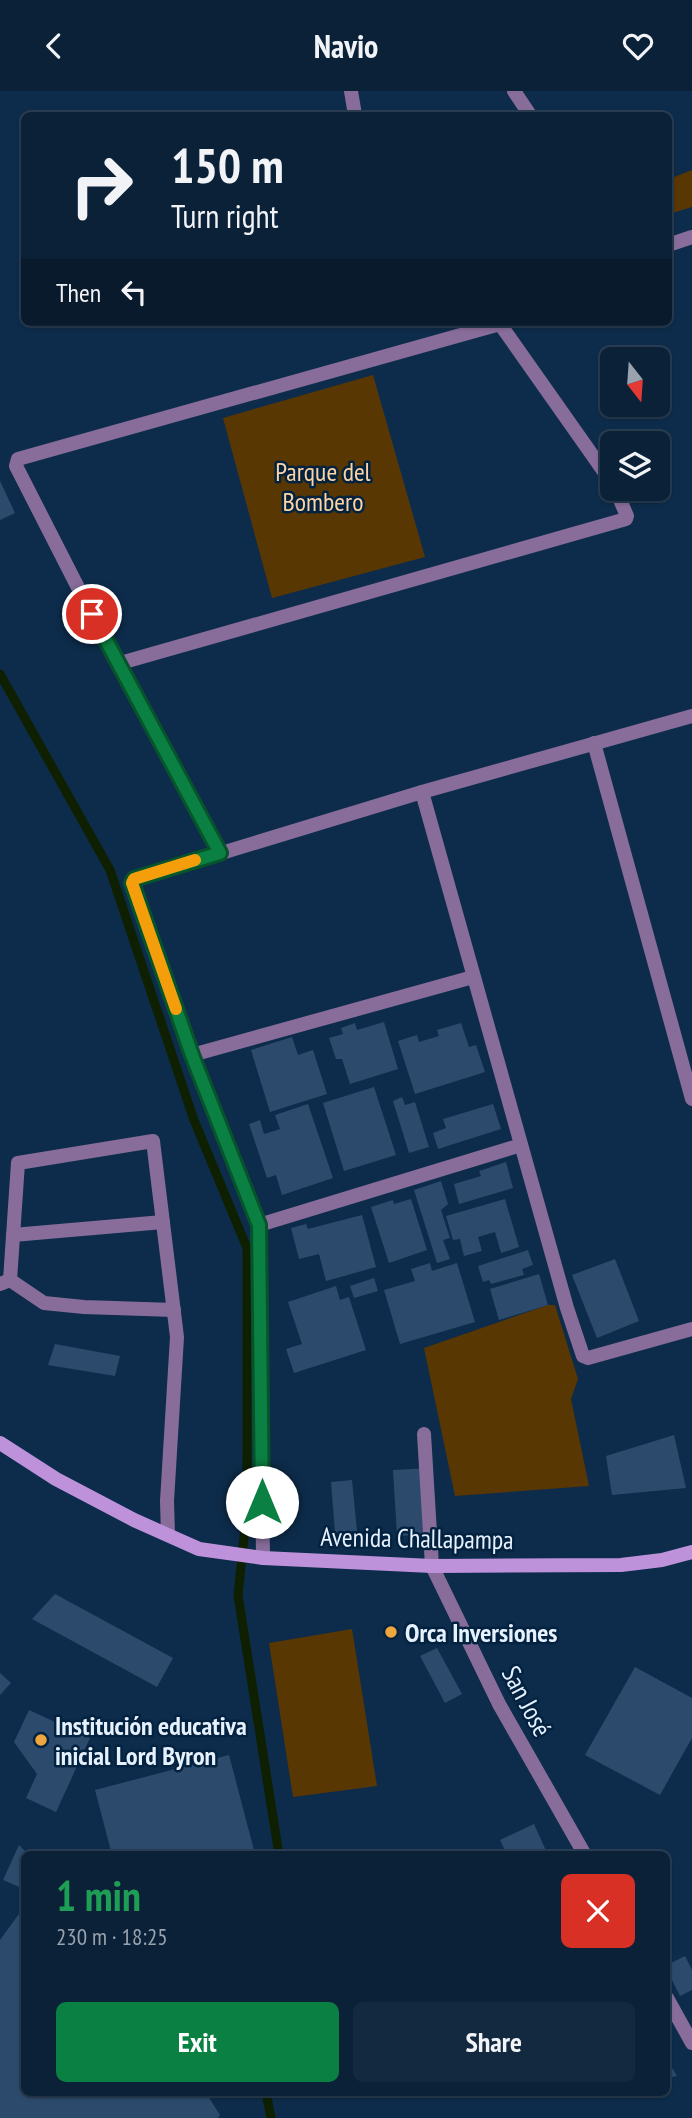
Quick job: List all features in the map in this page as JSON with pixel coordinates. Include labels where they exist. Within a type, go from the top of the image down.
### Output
[{"type":"street","points":[[351,91],[354,112]]},
{"type":"street","points":[[514,91],[528,112]]},
{"type":"street","points":[[672,244],[692,237]]},
{"type":"street","points":[[220,853],[117,664],[16,466],[16,461],[23,456],[493,326]]},
{"type":"street","points":[[501,326],[600,466]]},
{"type":"street","points":[[117,664],[626,519],[621,501]]},
{"type":"street","points":[[257,1557],[259,1225],[192,1055],[134,879],[422,792],[692,716]]},
{"type":"street","points":[[594,743],[692,1099]]},
{"type":"street","points":[[422,792],[567,1308],[584,1358],[692,1329]]},
{"type":"street","points":[[192,1055],[473,977]]},
{"type":"street","points":[[168,1535],[167,1501],[177,1337],[174,1310],[153,1141],[18,1163],[13,1235],[5,1282],[44,1303],[174,1310]]},
{"type":"street","points":[[259,1225],[521,1145]]},
{"type":"street","points":[[13,1235],[163,1222]]},
{"type":"street","points":[[424,1434],[432,1566]]},
{"type":"street","name":"Avenida Challapampa","points":[[0,1443],[56,1479],[134,1520],[199,1549],[257,1557],[432,1566],[621,1565],[662,1560],[692,1552]]},
{"type":"street","name":"San José","points":[[432,1566],[499,1704],[583,1851]]},
{"type":"street","points":[[670,2003],[692,2043]]},
{"type":"green space","points":[[692,170],[692,207],[672,213],[672,178]]},
{"type":"green space","name":"Parque del Bombero","points":[[373,375],[425,557],[272,598],[223,418]]},
{"type":"green space","points":[[548,1305],[555,1305],[578,1379],[571,1399],[589,1486],[455,1496],[424,1348]]},
{"type":"green space","points":[[352,1629],[377,1786],[293,1797],[269,1643]]},
{"type":"building","points":[[0,481],[15,513],[0,520]]},
{"type":"building","points":[[384,1022],[398,1069],[350,1084],[342,1059],[336,1059],[329,1038],[343,1034],[341,1028],[355,1023],[357,1030]]},
{"type":"building","points":[[461,1023],[469,1047],[476,1045],[485,1072],[415,1094],[398,1041],[417,1035],[419,1042],[439,1036],[437,1030]]},
{"type":"building","points":[[292,1037],[298,1055],[313,1050],[327,1094],[270,1112],[251,1050]]},
{"type":"building","points":[[374,1087],[396,1155],[344,1171],[323,1103]]},
{"type":"building","points":[[402,1097],[405,1105],[415,1102],[429,1147],[409,1153],[393,1101]]},
{"type":"building","points":[[308,1104],[333,1178],[282,1195],[276,1175],[267,1178],[249,1124],[260,1120],[264,1134],[280,1129],[275,1115]]},
{"type":"building","points":[[493,1104],[501,1129],[438,1149],[433,1133],[446,1128],[443,1119]]},
{"type":"building","points":[[506,1162],[513,1188],[459,1204],[454,1184],[481,1176],[479,1171]]},
{"type":"building","points":[[441,1181],[448,1204],[441,1210],[450,1238],[443,1240],[450,1259],[437,1263],[414,1190]]},
{"type":"building","points":[[411,1199],[427,1250],[389,1263],[371,1207],[393,1200],[394,1204]]},
{"type":"building","points":[[505,1199],[519,1247],[501,1253],[495,1232],[478,1237],[482,1251],[464,1256],[460,1239],[453,1240],[446,1216]]},
{"type":"building","points":[[362,1215],[376,1267],[326,1281],[319,1254],[299,1259],[291,1228],[306,1224],[308,1229]]},
{"type":"building","points":[[528,1250],[533,1265],[522,1269],[524,1275],[491,1284],[489,1280],[483,1282],[478,1266]]},
{"type":"building","points":[[615,1259],[639,1321],[597,1338],[572,1275]]},
{"type":"building","points":[[430,1263],[432,1271],[457,1263],[475,1322],[400,1344],[384,1290],[415,1281],[411,1269]]},
{"type":"building","points":[[539,1274],[548,1305],[499,1320],[490,1289]]},
{"type":"building","points":[[374,1278],[378,1291],[354,1298],[350,1286]]},
{"type":"building","points":[[336,1286],[340,1300],[349,1297],[366,1350],[294,1373],[286,1349],[302,1344],[288,1302]]},
{"type":"building","points":[[55,1344],[120,1356],[115,1376],[48,1365]]},
{"type":"building","points":[[674,1435],[686,1488],[612,1495],[606,1456]]},
{"type":"building","points":[[430,1468],[434,1534],[397,1536],[393,1470]]},
{"type":"building","points":[[352,1480],[357,1531],[335,1533],[331,1482]]},
{"type":"building","points":[[55,1594],[173,1658],[157,1687],[32,1619]]},
{"type":"building","points":[[437,1648],[462,1694],[445,1703],[420,1656]]},
{"type":"building","points":[[635,1667],[692,1698],[692,1738],[660,1795],[585,1755]]},
{"type":"building","points":[[0,1673],[11,1683],[0,1695]]},
{"type":"building","points":[[29,1710],[90,1738],[56,1812],[26,1798],[37,1774],[14,1742]]},
{"type":"building","points":[[229,1755],[254,1851],[111,1851],[95,1790]]},
{"type":"building","points":[[534,1824],[546,1851],[505,1851],[500,1840]]},
{"type":"building","points":[[19,1845],[25,1851],[21,1851],[21,1888],[3,1880]]},
{"type":"building","points":[[21,1911],[21,2096],[208,2096],[220,2115],[218,2118],[0,2118],[0,1940]]},
{"type":"building","points":[[685,1956],[692,1970],[692,1990],[680,1996],[670,1976],[670,1964]]},
{"type":"building","points":[[670,2065],[677,2076],[670,2077]]},
{"type":"waterway","points":[[0,674],[110,870],[194,1120],[247,1248],[247,1509],[238,1595],[278,1851]]},
{"type":"waterway","points":[[267,2096],[271,2118]]},
{"type":"slow traffic","points":[[176,1009],[132,883],[134,879],[195,860]]},
{"type":"place","name":"Orca Inversiones","points":[[391,1632]]},
{"type":"place","name":"Institución educativa inicial Lord Byron","points":[[41,1740]]},
{"type":"route","points":[[92,614],[220,853],[134,879],[132,883],[192,1055],[259,1225],[262,1502]]}]
